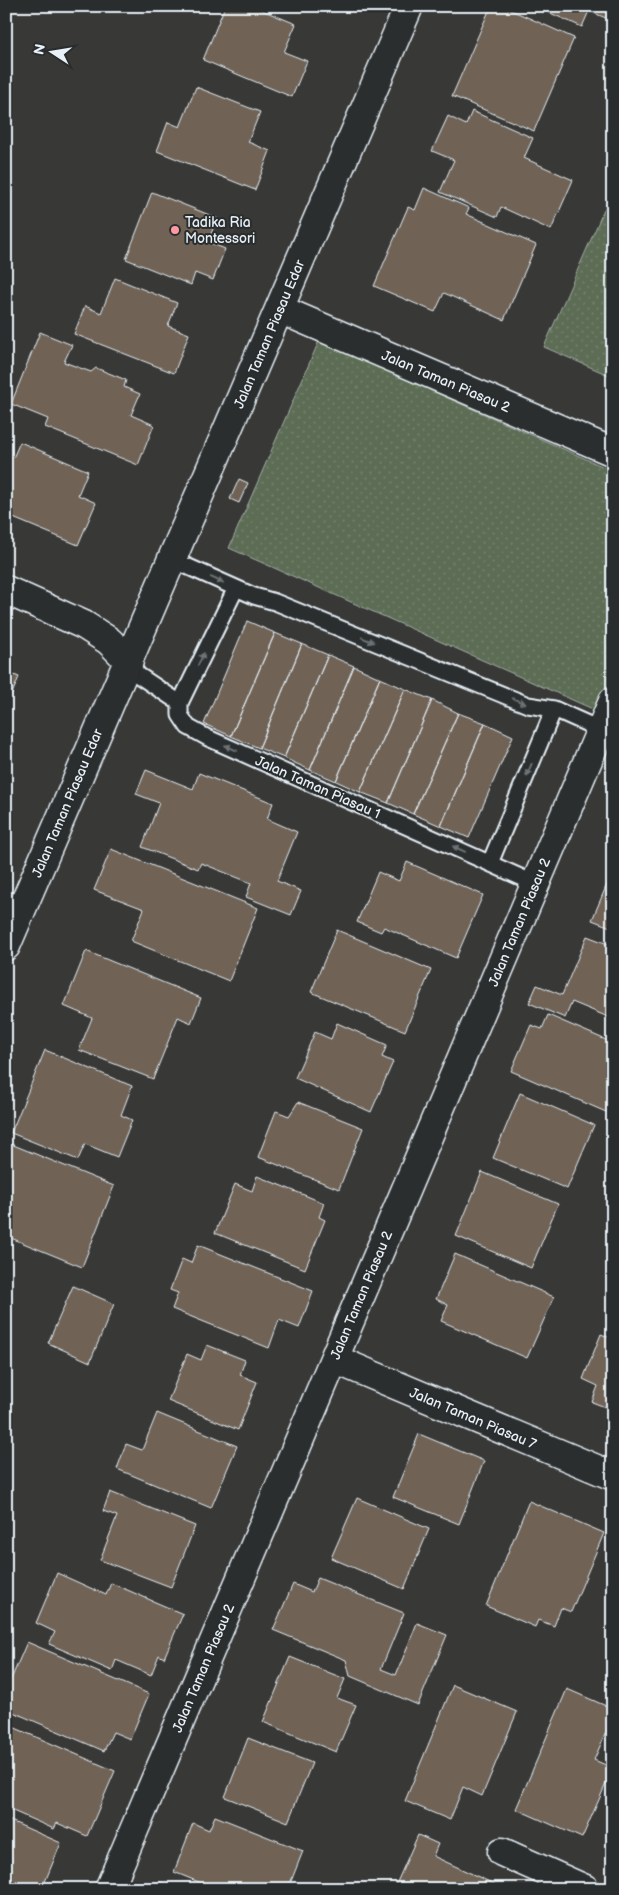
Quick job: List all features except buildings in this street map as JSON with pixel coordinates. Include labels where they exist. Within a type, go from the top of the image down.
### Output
[{"type":"street","name":"Jalan Taman Piasau Edar","points":[[6,946],[409,6]]},
{"type":"street","name":"Jalan Taman Piasau 2","points":[[279,309],[613,452]]},
{"type":"street","points":[[6,590],[84,625],[109,641],[128,661]]},
{"type":"street","name":"Jalan Taman Piasau 2","points":[[109,1889],[613,701]]},
{"type":"street","name":"Jalan Taman Piasau 7","points":[[334,1359],[613,1476]]},
{"type":"street","points":[[502,1852],[575,1887]]},
{"type":"lane","points":[[173,560],[254,596],[275,602],[528,705],[554,709],[601,730]]},
{"type":"lane","points":[[128,661],[138,675],[180,703],[236,588]]},
{"type":"lane","name":"Jalan Taman Piasau 1","points":[[180,703],[180,715],[188,727],[208,738],[536,884]]},
{"type":"lane","points":[[490,863],[554,709]]},
{"type":"green space","points":[[613,189],[613,377],[544,347]]},
{"type":"green space","points":[[319,341],[613,471],[613,695],[604,714],[229,548]]},
{"type":"place","name":"Tadika Ria Montessori","points":[[175,230]]}]
